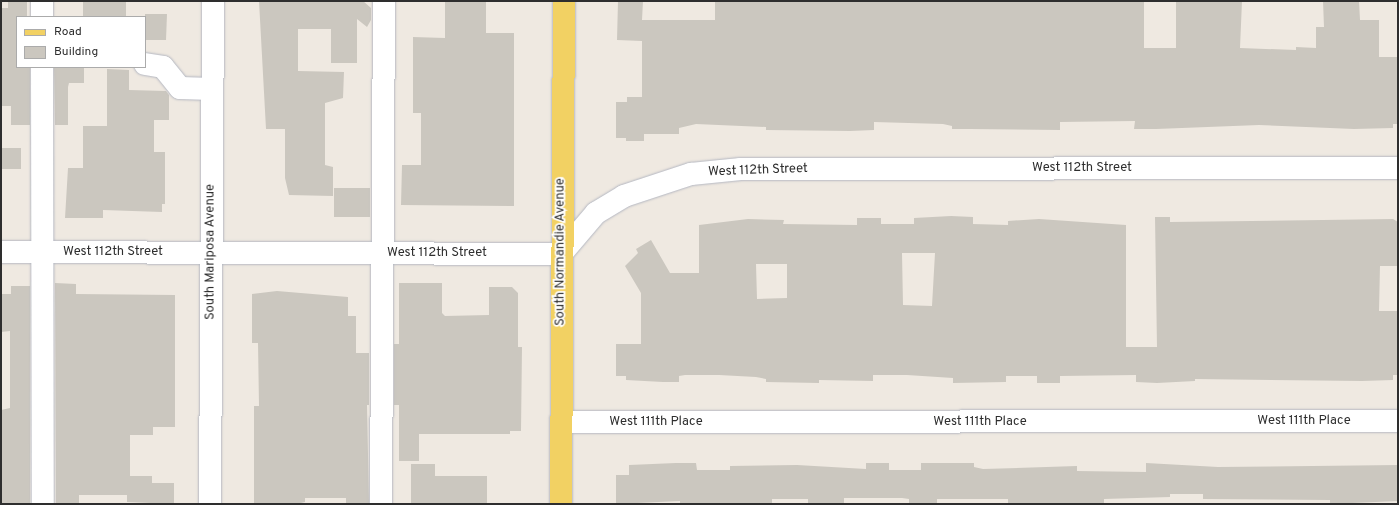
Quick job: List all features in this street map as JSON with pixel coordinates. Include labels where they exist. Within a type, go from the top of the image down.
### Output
[{"type":"main road","name":"South Normandie Avenue","points":[[561,504],[561,254],[564,1]]},
{"type":"street","points":[[42,1],[42,16]]},
{"type":"street","name":"South Mariposa Avenue","points":[[210,504],[213,1]]},
{"type":"street","points":[[381,504],[381,253],[384,1]]},
{"type":"street","points":[[146,64],[163,67],[180,88],[212,88]]},
{"type":"street","points":[[42,68],[43,504]]},
{"type":"street","name":"West 112th Street","points":[[1,252],[561,254],[596,213],[624,196],[684,175],[726,170],[1398,168]]},
{"type":"street","name":"West 111th Place","points":[[562,422],[1398,421]]},
{"type":"building","points":[[8,1],[27,1],[27,16],[16,16],[16,68],[30,68],[30,125],[11,125],[11,106],[1,106],[1,8],[8,8]]},
{"type":"building","points":[[83,1],[126,1],[126,16],[83,16]]},
{"type":"building","points":[[259,1],[363,1],[371,8],[371,20],[367,27],[357,19],[357,63],[331,63],[331,29],[298,29],[298,71],[344,72],[343,98],[325,103],[325,165],[333,167],[333,196],[289,195],[285,178],[285,129],[266,129]]},
{"type":"building","points":[[445,1],[486,1],[486,33],[514,33],[514,206],[401,205],[402,165],[421,165],[421,113],[413,113],[413,37],[445,38]]},
{"type":"building","points":[[618,1],[643,1],[642,20],[715,20],[715,1],[1144,1],[1144,48],[1176,48],[1176,1],[1242,1],[1240,48],[1296,50],[1296,47],[1316,48],[1316,27],[1324,27],[1323,1],[1359,1],[1360,20],[1379,20],[1379,57],[1398,57],[1398,124],[1393,124],[1393,128],[1354,129],[1259,125],[1134,129],[1135,121],[1060,122],[1060,130],[952,129],[952,126],[943,124],[874,122],[874,130],[850,131],[766,130],[766,127],[696,124],[679,128],[679,134],[644,134],[644,141],[626,141],[626,138],[616,138],[616,102],[627,102],[627,97],[642,97],[642,41],[617,40]]},
{"type":"building","points":[[145,14],[167,14],[166,40],[146,40]]},
{"type":"building","points":[[54,68],[84,68],[84,83],[69,83],[68,125],[55,125]]},
{"type":"building","points":[[107,69],[129,70],[129,90],[166,91],[169,95],[169,120],[154,120],[154,152],[165,152],[165,204],[162,204],[162,212],[103,210],[103,218],[65,218],[68,168],[83,168],[83,126],[107,126]]},
{"type":"building","points":[[1,148],[21,148],[21,169],[1,169]]},
{"type":"building","points":[[334,188],[370,188],[370,217],[334,217]]},
{"type":"building","points":[[951,216],[973,217],[973,224],[1008,225],[1008,221],[1039,219],[1126,225],[1126,347],[1157,347],[1155,217],[1170,217],[1170,222],[1393,219],[1398,222],[1398,266],[1380,266],[1379,311],[1398,311],[1398,375],[1393,375],[1393,380],[1195,379],[1195,381],[1157,383],[1136,382],[1136,375],[1060,376],[1060,383],[1037,383],[1037,376],[1006,376],[1006,382],[953,383],[953,378],[907,375],[873,375],[873,381],[819,380],[819,383],[766,382],[766,379],[756,377],[719,375],[679,376],[679,382],[626,380],[626,376],[616,376],[616,344],[641,344],[641,293],[625,266],[638,253],[636,249],[651,240],[670,273],[699,273],[699,225],[748,219],[784,220],[783,224],[857,225],[857,218],[881,218],[881,224],[914,224],[914,218]],"holes":[[[902,253],[935,253],[932,306],[903,305]],[[756,264],[787,264],[787,298],[757,299]]]},
{"type":"building","points":[[55,283],[76,284],[76,294],[175,295],[175,427],[153,427],[153,435],[130,435],[130,476],[152,476],[152,483],[174,483],[174,504],[127,502],[127,495],[79,495],[79,504],[56,504]]},
{"type":"building","points":[[399,283],[442,283],[442,313],[445,316],[489,315],[489,287],[512,287],[518,293],[518,347],[522,347],[521,431],[510,431],[510,434],[419,434],[419,461],[399,461],[399,405],[394,405],[394,344],[399,344]]},
{"type":"building","points":[[11,286],[30,286],[30,504],[1,504],[1,410],[10,408],[10,331],[1,332],[1,294],[11,294]]},
{"type":"building","points":[[277,291],[348,297],[348,316],[356,316],[356,353],[369,353],[369,405],[367,405],[369,504],[346,504],[346,498],[305,498],[305,502],[297,504],[254,504],[254,406],[259,406],[258,343],[252,343],[252,294]]},
{"type":"building","points":[[696,463],[697,470],[730,470],[730,466],[797,465],[866,469],[866,463],[889,463],[889,470],[921,470],[921,463],[974,463],[974,467],[983,469],[1077,466],[1077,471],[1146,472],[1146,463],[1218,467],[1398,465],[1398,501],[1330,504],[1330,500],[1203,499],[1203,494],[1170,494],[1170,497],[1104,499],[1104,504],[1008,504],[1008,499],[937,499],[937,504],[909,504],[909,499],[902,498],[844,498],[844,504],[808,504],[808,499],[772,499],[772,504],[680,504],[680,501],[616,504],[616,475],[629,475],[629,465]]},
{"type":"building","points":[[411,464],[435,464],[435,476],[487,476],[487,504],[411,504]]}]
